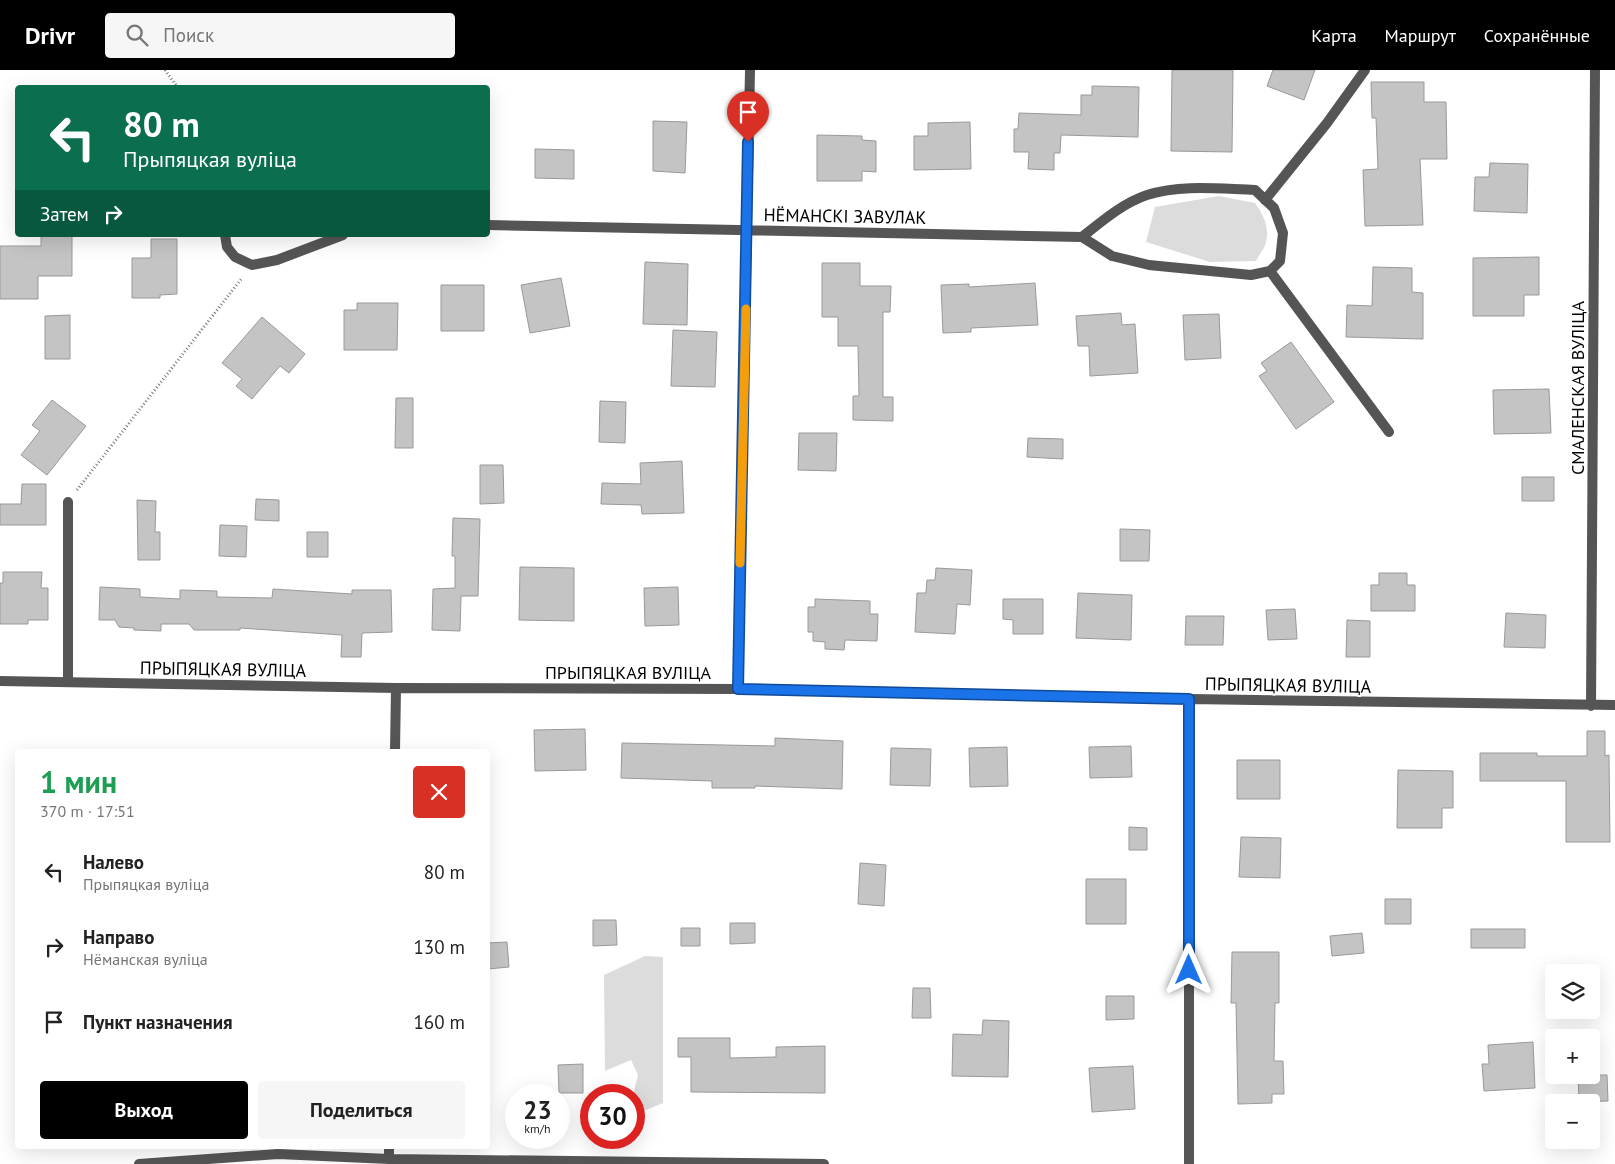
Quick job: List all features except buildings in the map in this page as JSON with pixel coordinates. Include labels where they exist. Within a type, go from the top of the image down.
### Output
[{"type":"street","points":[[738,689],[750,70]]},
{"type":"street","points":[[1265,200],[1327,123],[1365,70]]},
{"type":"street","name":"СМАЛЕНСКАЯ ВУЛІЦА","points":[[1591,706],[1595,70]]},
{"type":"street","points":[[1177,188],[1255,190],[1265,200],[1274,208],[1282,233],[1280,261],[1270,271],[1251,275],[1149,265],[1112,256],[1082,237],[1115,211],[1146,195],[1177,188]]},
{"type":"street","name":"НЁМАНСКІ ЗАВУЛАК","points":[[490,225],[1082,237]]},
{"type":"street","points":[[225,237],[226,247],[235,257],[252,265],[277,260],[338,237]]},
{"type":"street","points":[[1270,271],[1389,432]]},
{"type":"street","points":[[68,502],[68,682]]},
{"type":"street","name":"ПРЫПЯЦКАЯ ВУЛІЦА","points":[[0,681],[396,688],[738,689],[1189,699],[1615,705]]},
{"type":"street","points":[[395,749],[396,688]]},
{"type":"street","points":[[1189,699],[1189,1164]]},
{"type":"street","points":[[139,1164],[278,1154],[389,1161],[824,1164]]},
{"type":"path","points":[[165,70],[176,85]]},
{"type":"path","points":[[68,502],[252,265]]},
{"type":"shaded area","points":[[1219,196],[1255,203],[1261,212],[1265,221],[1267,237],[1256,261],[1210,262],[1146,242],[1155,207]]},
{"type":"shaded area","points":[[645,956],[663,957],[663,1103],[646,1110],[645,1084],[636,1084],[638,1075],[631,1060],[605,1071],[604,975]]},
{"type":"slow traffic","points":[[740,563],[746,309]]},
{"type":"route","points":[[748,142],[738,689],[1189,699],[1189,970]]}]
